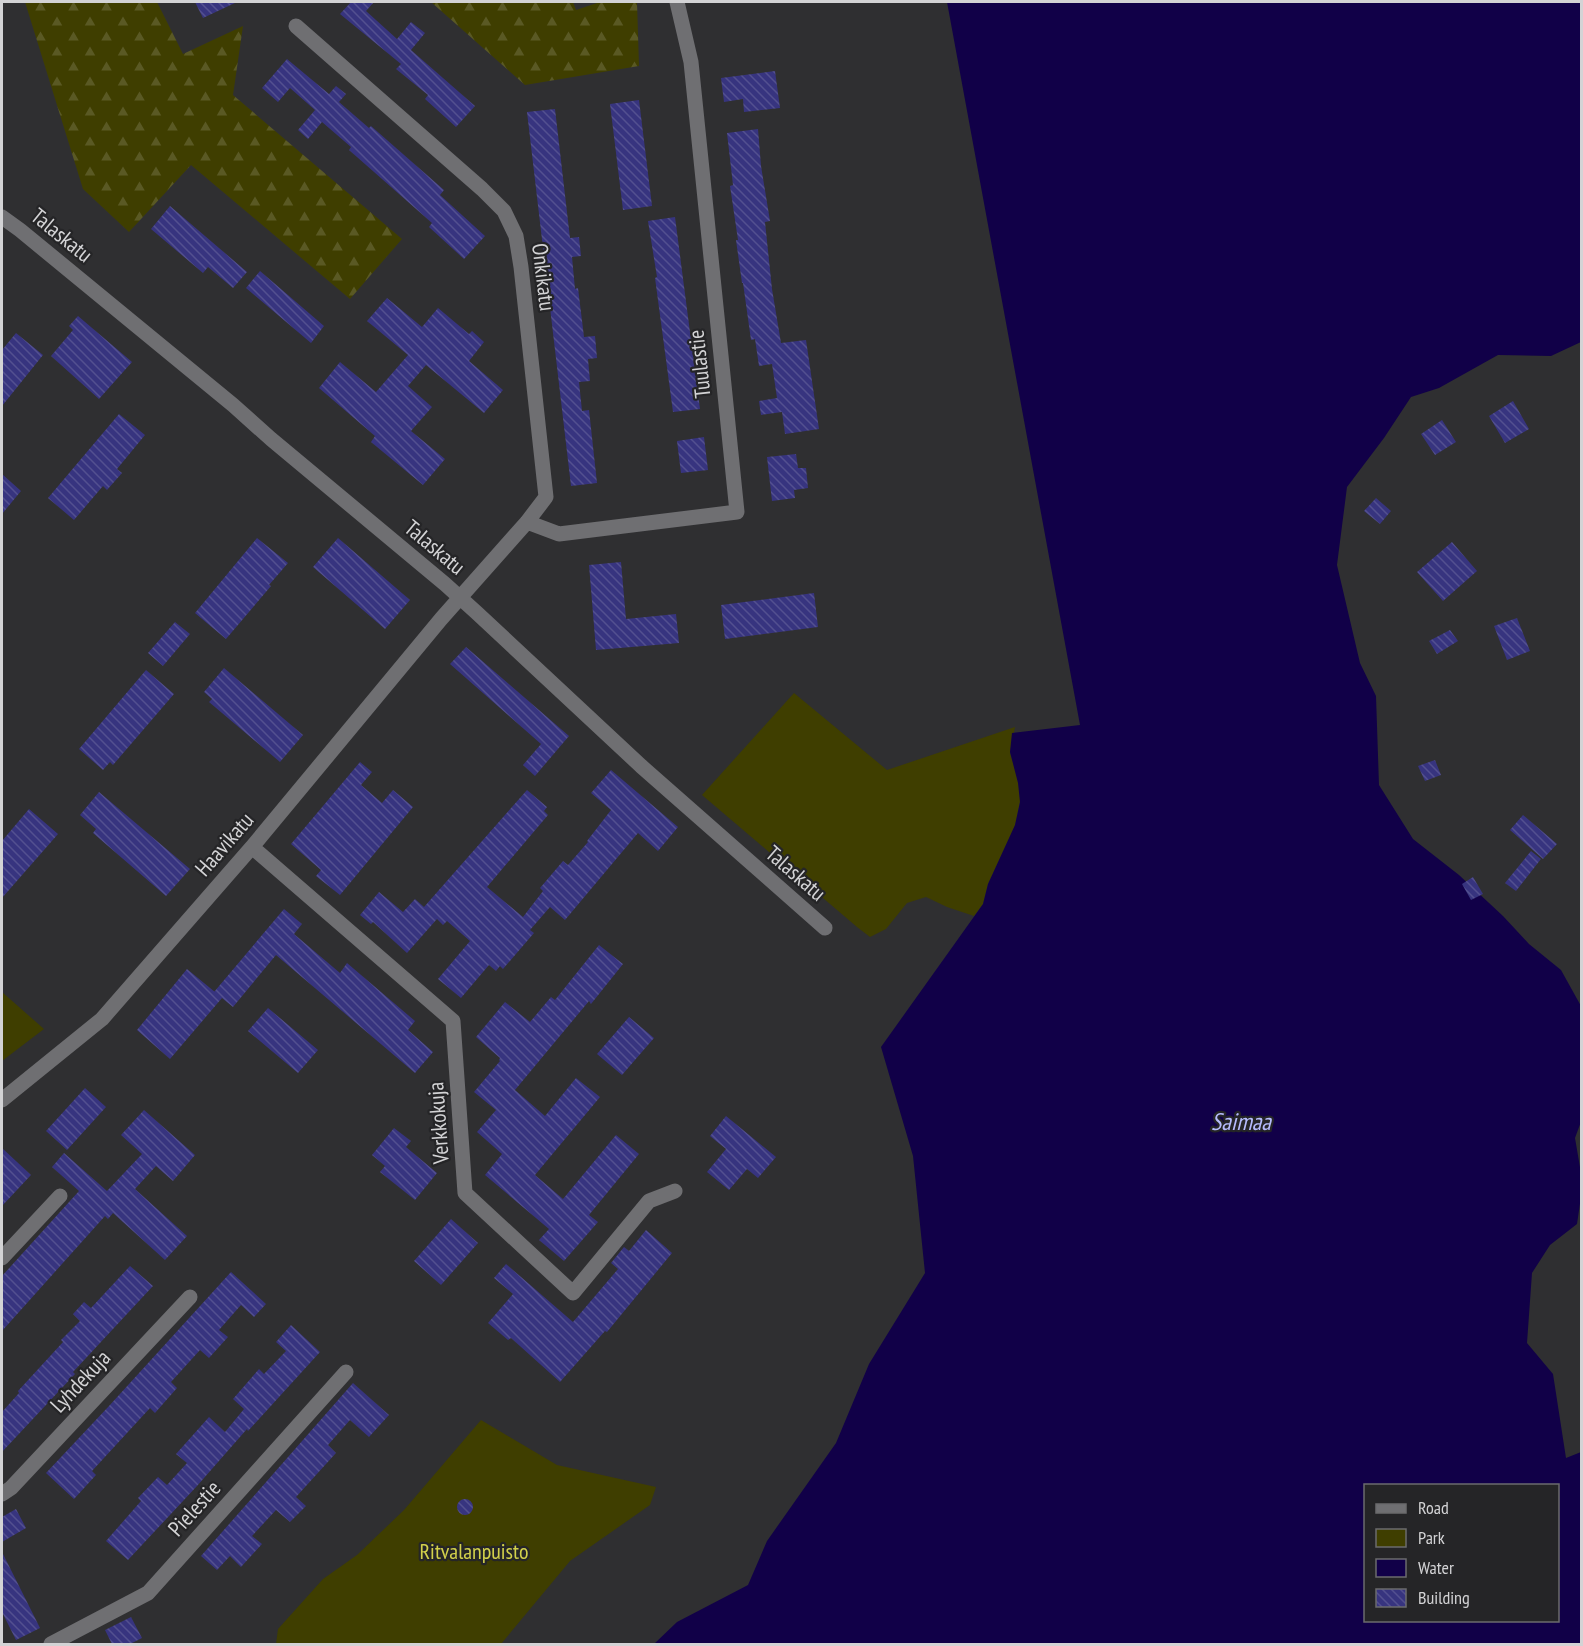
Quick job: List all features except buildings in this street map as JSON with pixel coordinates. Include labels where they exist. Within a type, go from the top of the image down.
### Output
[{"type":"street","name":"Tuulastie","points":[[527,522],[559,534],[737,512],[691,62],[677,2]]},
{"type":"street","name":"Onkikatu","points":[[296,26],[482,189],[504,211],[516,236],[546,497],[460,598]]},
{"type":"street","name":"Talaskatu","points":[[2,217],[233,405],[460,598],[641,766],[825,928]]},
{"type":"street","name":"Haavikatu","points":[[2,1100],[102,1019],[252,847],[460,598]]},
{"type":"street","name":"Verkkokuja","points":[[252,847],[453,1021],[465,1193],[573,1293],[649,1201],[675,1191]]},
{"type":"street","points":[[2,1258],[60,1196]]},
{"type":"street","name":"Lyhdekuja","points":[[2,1494],[11,1488],[190,1297]]},
{"type":"street","name":"Pielestie","points":[[51,1644],[148,1593],[346,1372]]},
{"type":"green space","points":[[25,2],[157,2],[183,54],[243,26],[233,95],[402,239],[350,299],[191,165],[129,232],[83,189]]},
{"type":"green space","points":[[431,2],[573,2],[576,10],[600,2],[637,2],[639,66],[525,85]]},
{"type":"green space","points":[[794,693],[887,770],[1015,727],[1010,753],[1019,781],[1020,801],[1015,826],[988,884],[983,904],[974,916],[926,897],[907,903],[886,929],[870,937],[702,795]]},
{"type":"green space","points":[[2,992],[44,1029],[2,1061]]},
{"type":"green space","name":"Ritvalanpuisto","points":[[481,1420],[557,1465],[656,1487],[650,1505],[570,1561],[501,1644],[276,1644],[278,1629],[323,1579],[357,1555],[404,1510]]},
{"type":"water","name":"Saimaa","points":[[947,2],[1581,2],[1581,342],[1551,356],[1498,355],[1439,388],[1411,397],[1347,487],[1337,565],[1360,663],[1376,696],[1379,785],[1413,839],[1459,875],[1529,944],[1561,970],[1581,1006],[1582,1119],[1575,1138],[1582,1190],[1577,1224],[1550,1245],[1532,1273],[1527,1343],[1553,1374],[1566,1458],[1581,1452],[1581,1644],[654,1644],[677,1622],[748,1585],[767,1541],[836,1443],[869,1364],[925,1273],[913,1156],[881,1047],[983,904],[988,884],[1015,825],[1020,802],[1010,752],[1012,733],[1080,725]]}]
